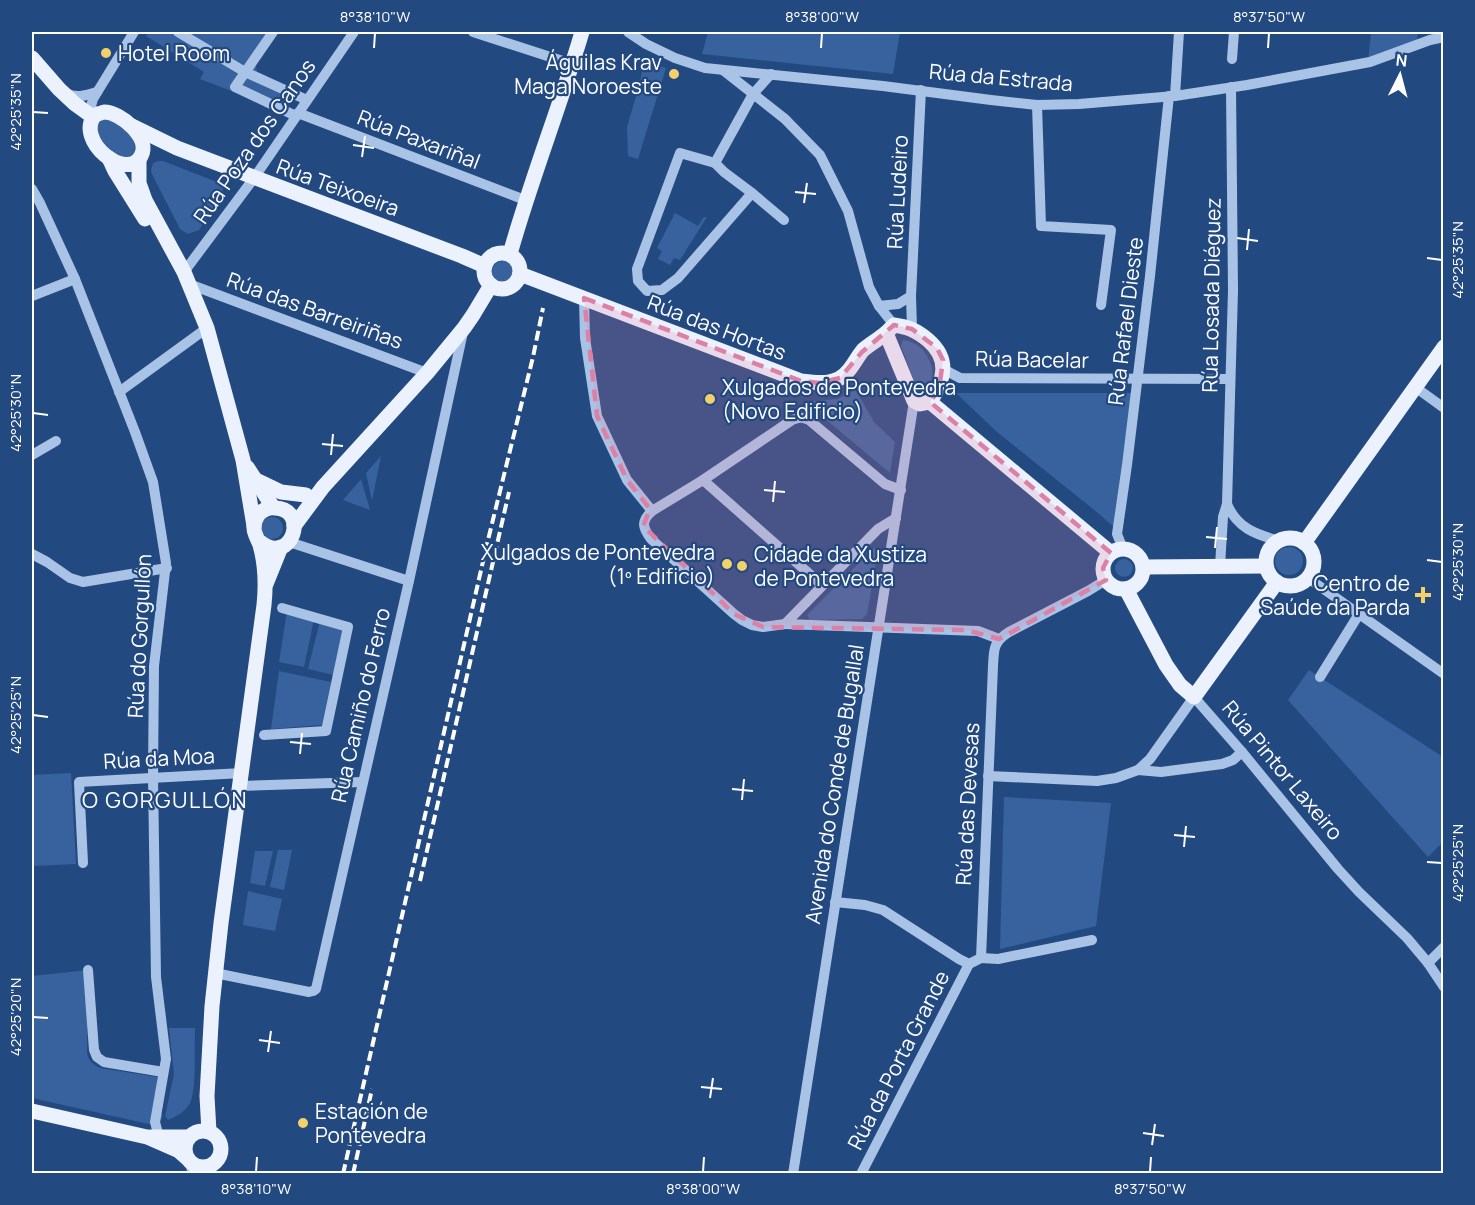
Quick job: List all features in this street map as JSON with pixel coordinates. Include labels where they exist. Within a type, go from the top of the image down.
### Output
[{"type":"main road","points":[[510,254],[525,200],[582,32]]},
{"type":"main road","points":[[32,58],[75,104],[94,116]]},
{"type":"main road","points":[[59,89],[72,111],[90,133]]},
{"type":"main road","points":[[177,148],[155,149],[140,158],[133,164],[117,163],[102,153],[92,140],[89,124],[94,116],[110,112],[132,126],[142,141],[143,149],[140,158],[139,183],[145,200],[187,278],[207,328],[243,460],[255,536],[270,548],[285,544]]},
{"type":"main road","name":"Rúa Teixoeira","points":[[132,126],[177,148],[462,255],[485,266]]},
{"type":"main road","points":[[109,158],[114,171],[154,232],[170,244]]},
{"type":"main road","points":[[498,254],[510,254],[518,262],[520,274],[518,280],[511,287],[501,289],[491,285],[485,276],[485,266],[488,261],[498,254]]},
{"type":"main road","name":"Rúa das Hortas","points":[[520,274],[801,381],[819,383],[831,382],[840,378],[848,372],[862,352],[897,328]]},
{"type":"main road","points":[[265,587],[285,544],[292,537],[294,526],[323,487],[427,373],[464,328],[491,285]]},
{"type":"main road","points":[[897,328],[924,337],[937,348],[943,360],[939,389],[930,402],[920,404],[914,401],[897,328]]},
{"type":"main road","points":[[1304,543],[1443,347]]},
{"type":"main road","points":[[930,402],[1117,551]]},
{"type":"main road","points":[[243,460],[277,508],[290,515],[294,526]]},
{"type":"main road","points":[[255,480],[281,492],[306,495]]},
{"type":"main road","points":[[254,526],[262,511],[277,508],[323,487]]},
{"type":"main road","points":[[1292,538],[1304,543],[1310,549],[1314,563],[1308,578],[1297,585],[1290,586],[1277,582],[1266,566],[1266,558],[1273,545],[1292,538]]},
{"type":"main road","points":[[209,1132],[207,1096],[210,1019],[263,615],[265,587],[260,542]]},
{"type":"main road","points":[[1117,551],[1134,552],[1142,561],[1143,567],[1143,574],[1137,584],[1126,589],[1114,587],[1106,580],[1103,568],[1107,557],[1117,551]]},
{"type":"main road","points":[[1143,567],[1266,566]]},
{"type":"main road","points":[[1194,697],[1277,582]]},
{"type":"main road","name":"Rúa Pintor Laxeiro","points":[[1126,589],[1166,665],[1180,685],[1194,697]]},
{"type":"main road","points":[[190,1165],[185,1146],[207,1096]]},
{"type":"main road","points":[[32,1111],[155,1139],[179,1151],[190,1165],[201,1168],[210,1170],[220,1158],[222,1148],[219,1139],[209,1132],[155,1139]]},
{"type":"street","points":[[94,116],[93,99],[134,32]]},
{"type":"street","points":[[178,32],[245,72],[307,100]]},
{"type":"street","points":[[245,72],[273,32]]},
{"type":"street","name":"Rúa Poza dos Canos","points":[[187,278],[354,32]]},
{"type":"street","points":[[473,32],[572,64]]},
{"type":"street","name":"Rúa Rafael Dieste","points":[[1117,551],[1117,534],[1179,32]]},
{"type":"street","points":[[1232,59],[1234,32]]},
{"type":"street","name":"Rúa da Estrada","points":[[633,33],[646,44],[675,58],[705,68],[921,90],[1037,105],[1172,96],[1231,87],[1370,62],[1430,39],[1443,37]]},
{"type":"street","points":[[723,70],[785,118],[820,154],[848,211],[869,287],[879,306],[897,328]]},
{"type":"street","name":"Rúa Paxariñal","points":[[245,72],[235,87],[297,115],[525,200]]},
{"type":"street","points":[[715,163],[753,94],[771,74]]},
{"type":"street","name":"Rúa Losada Diéguez","points":[[1220,566],[1223,518],[1227,504],[1233,290],[1231,87]]},
{"type":"street","points":[[59,89],[70,95],[83,96],[97,92]]},
{"type":"street","name":"Rúa Ludeiro","points":[[897,328],[911,296],[921,90]]},
{"type":"street","points":[[1037,105],[1041,226],[1111,230],[1101,305]]},
{"type":"street","points":[[752,193],[678,278],[662,290],[647,291],[638,281],[637,269],[680,153],[715,163],[724,172],[752,193],[784,220]]},
{"type":"street","name":"Rúa do Gorgullón","points":[[32,189],[75,279],[153,482],[167,568],[154,666],[156,977],[166,1059],[155,1122],[155,1139]]},
{"type":"street","name":"Rúa das Barreiriñas","points":[[187,278],[427,373]]},
{"type":"street","points":[[32,296],[75,279]]},
{"type":"street","points":[[879,306],[898,304],[911,296]]},
{"type":"street","points":[[584,298],[585,338],[597,416],[627,480],[652,512]]},
{"type":"street","points":[[119,392],[207,328]]},
{"type":"street","name":"Rúa Camiño do Ferro","points":[[215,973],[309,992],[316,989],[464,328]]},
{"type":"street","name":"Rúa Bacelar","points":[[943,369],[960,378],[1230,379]]},
{"type":"street","points":[[1415,387],[1443,408]]},
{"type":"street","name":"Avenida do Conde de Bugallal","points":[[793,1173],[914,401]]},
{"type":"street","points":[[901,490],[885,484],[814,423],[803,417],[797,417],[652,512],[646,517],[643,526],[651,538],[734,614],[752,625],[763,627],[785,624],[978,631],[999,639],[1106,580]]},
{"type":"street","points":[[32,455],[56,441]]},
{"type":"street","points":[[703,480],[822,585]]},
{"type":"street","points":[[1227,504],[1238,522],[1263,536],[1279,541]]},
{"type":"street","points":[[785,624],[878,529],[896,519]]},
{"type":"street","points":[[285,544],[409,581]]},
{"type":"street","points":[[32,554],[70,578],[83,582],[167,568]]},
{"type":"street","points":[[1308,578],[1443,674]]},
{"type":"street","points":[[264,735],[326,731],[348,627],[282,608]]},
{"type":"street","points":[[1320,677],[1359,614]]},
{"type":"street","name":"Rúa das Devesas","points":[[981,958],[993,658],[999,639]]},
{"type":"street","points":[[988,776],[1097,781],[1116,778],[1138,770],[1150,759],[1194,697]]},
{"type":"street","name":"Rúa Pintor Laxeiro","points":[[1194,697],[1338,869],[1407,938],[1428,963],[1443,987]]},
{"type":"street","points":[[1138,770],[1161,772],[1222,764],[1242,753]]},
{"type":"street","name":"Rúa da Moa","points":[[83,862],[79,782],[153,777],[362,782]]},
{"type":"street","points":[[835,902],[865,905],[883,910],[969,964],[981,958],[998,959],[1092,940]]},
{"type":"street","points":[[1428,963],[1443,947]]},
{"type":"street","name":"Rúa da Porta Grande","points":[[861,1173],[969,964]]},
{"type":"street","points":[[88,970],[94,1050],[97,1057],[104,1062],[163,1072]]},
{"type":"highlighted area","points":[[584,298],[801,381],[819,383],[840,378],[862,352],[894,325],[912,329],[937,348],[943,360],[939,389],[930,402],[1111,553],[1103,568],[1106,580],[999,639],[966,630],[763,627],[734,614],[643,526],[650,509],[627,480],[597,416]]},
{"type":"shaded area","points":[[149,32],[275,32],[255,62],[258,75],[297,94],[283,114],[273,107],[200,79],[204,72],[146,36]]},
{"type":"shaded area","points":[[708,32],[900,32],[893,74],[702,54]]},
{"type":"shaded area","points":[[1371,32],[1418,32],[1416,45],[1368,62]]},
{"type":"shaded area","points":[[644,58],[666,68],[638,159],[628,156],[627,127],[640,83]]},
{"type":"shaded area","points":[[108,119],[130,134],[135,143],[132,155],[126,157],[115,153],[101,139],[97,129],[98,123]]},
{"type":"shaded area","points":[[158,161],[217,182],[223,187],[222,196],[199,230],[188,234],[180,229],[152,174],[153,163]]},
{"type":"shaded area","points":[[675,213],[698,226],[704,217],[707,217],[680,260],[674,258],[670,265],[658,259],[662,251],[657,248]]},
{"type":"shaded area","points":[[503,261],[511,264],[514,272],[511,280],[503,283],[495,280],[492,272],[495,264]]},
{"type":"shaded area","points":[[903,340],[919,347],[930,361],[932,378],[930,386],[924,393],[918,391],[901,346]]},
{"type":"shaded area","points":[[855,389],[874,422],[895,442],[890,473],[805,402],[838,399]]},
{"type":"shaded area","points":[[956,393],[1138,393],[1116,529],[997,432]]},
{"type":"shaded area","points":[[381,456],[372,501],[366,473]]},
{"type":"shaded area","points":[[361,479],[370,510],[343,500]]},
{"type":"shaded area","points":[[272,517],[280,520],[283,528],[280,536],[272,539],[264,536],[261,528],[264,520]]},
{"type":"shaded area","points":[[1289,547],[1299,551],[1303,561],[1299,571],[1289,575],[1279,571],[1275,561],[1279,551]]},
{"type":"shaded area","points":[[874,548],[878,550],[867,614],[862,619],[810,620],[807,615]]},
{"type":"shaded area","points":[[1120,559],[1128,559],[1133,564],[1131,575],[1120,577],[1115,572],[1115,564]]},
{"type":"shaded area","points":[[287,611],[314,619],[304,667],[279,662]]},
{"type":"shaded area","points":[[320,621],[343,628],[333,675],[308,669]]},
{"type":"shaded area","points":[[1309,670],[1443,757],[1443,842],[1428,857],[1288,700]]},
{"type":"shaded area","points":[[279,671],[331,682],[322,725],[271,729]]},
{"type":"shaded area","points":[[71,773],[76,864],[32,866],[32,775]]},
{"type":"shaded area","points":[[1004,797],[1111,803],[1096,926],[1000,949]]},
{"type":"shaded area","points":[[278,850],[292,850],[284,890],[270,887]]},
{"type":"shaded area","points":[[255,851],[273,851],[265,886],[250,883]]},
{"type":"shaded area","points":[[248,891],[282,899],[275,931],[243,925]]},
{"type":"shaded area","points":[[88,970],[87,1053],[89,1058],[100,1068],[157,1077],[158,1113],[163,1115],[157,1124],[32,1098],[32,976]]},
{"type":"shaded area","points":[[169,1028],[195,1028],[195,1067],[194,1088],[190,1103],[178,1115],[168,1120],[165,1116],[174,1074]]},
{"type":"railway","points":[[343,1174],[543,308]]},
{"type":"railway","points":[[420,881],[509,492]]},
{"type":"railway","points":[[353,1174],[372,1089]]},
{"type":"place","name":"Hotel Room","points":[[106,53]]},
{"type":"place","name":"Águilas Krav Maga Noroeste","points":[[674,74]]},
{"type":"place","name":"Xulgados de Pontevedra (Novo Edificio)","points":[[710,399]]},
{"type":"place","name":"Xulgados de Pontevedra (1º Edificio)","points":[[727,564]]},
{"type":"place","name":"Cidade da Xustiza de Pontevedra","points":[[742,566]]},
{"type":"place","name":"Centro de Saúde da Parda","points":[[1423,595]]},
{"type":"place","name":"Estación de Pontevedra","points":[[303,1123]]},
{"type":"district","name":"O GORGULLÓN","points":[[165,800]]}]
